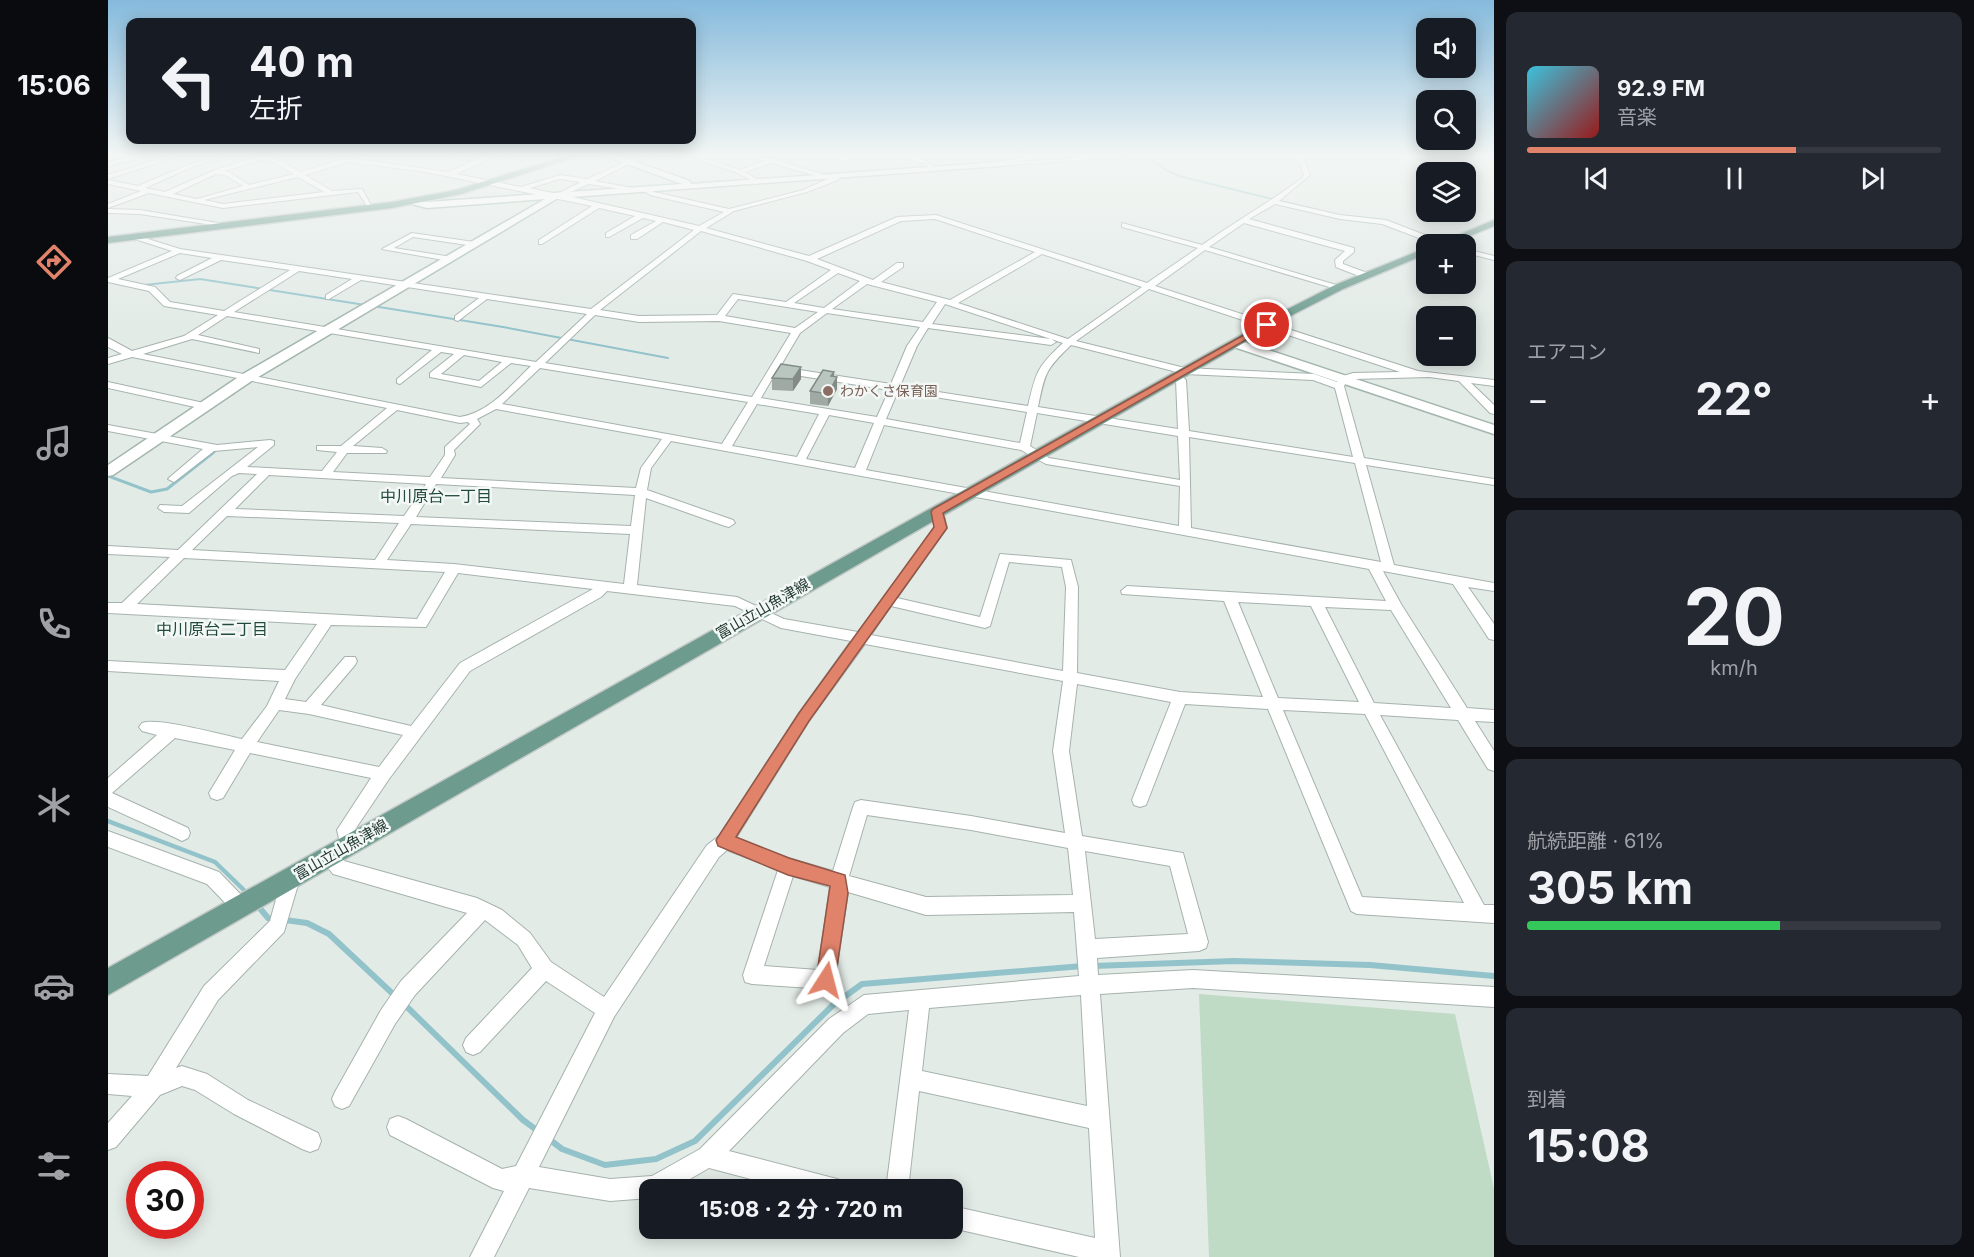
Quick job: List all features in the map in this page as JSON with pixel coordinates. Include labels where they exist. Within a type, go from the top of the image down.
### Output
[{"type":"main road","points":[[108,240],[340,212]]},
{"type":"main road","points":[[1466,234],[1494,223]]},
{"type":"main road","name":"富山立山魚津線","points":[[291,878],[937,512],[971,492],[1030,451],[1098,420],[1339,287],[1416,255]]},
{"type":"main road","points":[[108,982],[242,906],[276,909]]},
{"type":"street","points":[[136,212],[226,225]]},
{"type":"street","points":[[108,472],[248,377],[531,212]]},
{"type":"street","points":[[542,242],[588,212]]},
{"type":"street","points":[[627,212],[810,259],[871,282],[947,301],[1069,342],[1181,373],[1260,373],[1314,377],[1341,382],[1375,374],[1416,374],[1494,383]]},
{"type":"street","points":[[109,344],[130,354],[460,420],[471,418],[495,406],[593,312],[635,276],[729,212]]},
{"type":"street","points":[[1030,451],[1033,409],[1039,379],[1046,364],[1069,342],[1257,212]]},
{"type":"street","points":[[1317,212],[1383,222],[1416,235]]},
{"type":"street","points":[[609,235],[642,215]]},
{"type":"street","points":[[810,259],[900,219],[936,217],[1416,374]]},
{"type":"street","points":[[634,237],[663,220]]},
{"type":"street","points":[[1243,220],[1351,250],[1339,260],[1339,265],[1366,276]]},
{"type":"street","points":[[1125,225],[1339,287]]},
{"type":"street","points":[[449,259],[386,249],[412,235],[474,244]]},
{"type":"street","points":[[135,236],[179,251],[639,319],[719,318],[797,331]]},
{"type":"street","points":[[109,281],[179,251]]},
{"type":"street","points":[[859,472],[912,346],[947,301],[1041,252]]},
{"type":"street","points":[[1476,254],[1494,258]]},
{"type":"street","points":[[180,278],[220,257]]},
{"type":"street","points":[[725,448],[797,331],[825,309],[900,265]]},
{"type":"street","points":[[142,266],[160,269]]},
{"type":"street","points":[[108,361],[190,336],[298,268]]},
{"type":"street","points":[[789,303],[836,270]]},
{"type":"street","points":[[329,297],[361,277]]},
{"type":"street","points":[[109,281],[152,289],[167,304],[881,422],[1030,451],[1046,461],[1186,484]]},
{"type":"street","points":[[458,318],[486,296]]},
{"type":"street","points":[[719,318],[736,296],[1008,338],[1069,342]]},
{"type":"street","points":[[190,336],[256,351]]},
{"type":"street","points":[[1236,343],[1341,382],[1494,430]]},
{"type":"street","points":[[400,381],[439,349]]},
{"type":"street","points":[[461,353],[433,375],[481,384],[508,360]]},
{"type":"street","points":[[774,369],[1494,482]]},
{"type":"street","points":[[1181,373],[1186,484],[1185,530]]},
{"type":"street","points":[[1461,378],[1494,411]]},
{"type":"street","points":[[1341,382],[1359,461],[1388,566]]},
{"type":"street","points":[[108,385],[204,406]]},
{"type":"street","points":[[325,475],[345,449],[396,406]]},
{"type":"street","points":[[495,406],[1494,586]]},
{"type":"street","points":[[800,461],[825,413]]},
{"type":"street","points":[[378,566],[450,455],[449,449],[475,424],[471,418]]},
{"type":"street","points":[[108,428],[212,447],[270,443],[185,510],[164,508]]},
{"type":"street","points":[[630,589],[641,492],[646,468],[668,438]]},
{"type":"street","points":[[174,479],[212,447]]},
{"type":"street","points":[[321,448],[382,451]]},
{"type":"street","points":[[237,470],[641,492],[729,523]]},
{"type":"street","points":[[125,608],[266,472]]},
{"type":"street","points":[[224,512],[637,530]]},
{"type":"street","points":[[482,1257],[607,1010],[713,851],[724,840],[804,717],[940,528],[937,512]]},
{"type":"street","points":[[108,550],[378,566],[454,568],[630,589],[737,602],[781,623],[1180,699],[1494,716]]},
{"type":"street","points":[[888,601],[915,609],[985,623],[1004,557],[1067,563],[1072,587],[1070,679],[1061,751],[1082,903],[1108,1255],[963,1220]]},
{"type":"street","points":[[1373,564],[1395,606],[1494,764]]},
{"type":"street","points":[[108,608],[421,624],[454,568]]},
{"type":"street","points":[[1457,580],[1494,635]]},
{"type":"street","points":[[348,846],[345,830],[383,774],[465,667],[596,594],[604,586]]},
{"type":"street","points":[[1127,591],[1395,606]]},
{"type":"street","points":[[1229,597],[1357,905],[1486,913]]},
{"type":"street","points":[[1316,602],[1370,710],[1486,913]]},
{"type":"street","points":[[217,793],[275,704],[289,676],[327,620]]},
{"type":"street","points":[[309,708],[350,661]]},
{"type":"street","points":[[108,666],[289,676]]},
{"type":"street","points":[[1140,800],[1180,699]]},
{"type":"street","points":[[275,704],[309,708],[388,724],[414,733]]},
{"type":"street","points":[[147,727],[383,774]]},
{"type":"street","points":[[108,788],[172,731]]},
{"type":"street","points":[[108,799],[182,833]]},
{"type":"street","points":[[788,866],[752,975],[826,980],[839,881],[861,807],[1177,859],[1199,942],[1086,951]]},
{"type":"street","points":[[108,839],[213,879],[242,906]]},
{"type":"street","points":[[724,840],[788,866],[926,906],[1082,903]]},
{"type":"street","points":[[329,857],[339,868],[496,916],[524,939],[544,969],[607,1010]]},
{"type":"street","points":[[108,1139],[153,1087],[211,993],[276,909],[291,878]]},
{"type":"street","points":[[342,1099],[391,1012],[408,988],[482,910]]},
{"type":"street","points":[[473,1045],[544,969]]},
{"type":"street","points":[[398,1127],[501,1180],[524,1176],[610,1190],[654,1187],[708,1157],[836,1026],[864,1005],[1089,981],[1193,979],[1494,997]]},
{"type":"street","points":[[898,1179],[920,1000]]},
{"type":"street","points":[[108,1084],[153,1087],[182,1076],[200,1081],[241,1107],[310,1141]]},
{"type":"street","points":[[910,1079],[1098,1119]]},
{"type":"street","points":[[708,1157],[794,1179]]},
{"type":"green space","points":[[1199,994],[1455,1014],[1494,1189],[1494,1257],[1209,1257]]},
{"type":"building","points":[[781,364],[801,367],[793,379],[772,378]]},
{"type":"building","points":[[823,370],[834,372],[831,376],[837,377],[828,394],[810,391]]},
{"type":"waterway","points":[[144,285],[200,279],[365,305]]},
{"type":"waterway","points":[[373,306],[503,327],[668,358]]},
{"type":"waterway","points":[[108,476],[151,492],[167,489],[214,452]]},
{"type":"waterway","points":[[108,821],[215,862],[247,893]]},
{"type":"waterway","points":[[258,906],[268,918],[274,919]]},
{"type":"waterway","points":[[285,920],[307,923],[329,934],[394,995]]},
{"type":"waterway","points":[[1093,966],[1234,961],[1370,965],[1494,976]]},
{"type":"waterway","points":[[549,1139],[562,1149],[605,1165],[656,1159],[695,1141],[833,1005],[862,984],[1083,966]]},
{"type":"waterway","points":[[404,1004],[523,1120],[538,1131]]},
{"type":"place","name":"わかくさ保育園","points":[[828,391]]},
{"type":"district","name":"中川原台一丁目","points":[[436,496]]},
{"type":"district","name":"中川原台二丁目","points":[[212,629]]},
{"type":"route","points":[[826,980],[839,881],[788,866],[724,840],[804,717],[940,528],[937,512],[1267,325]]}]
